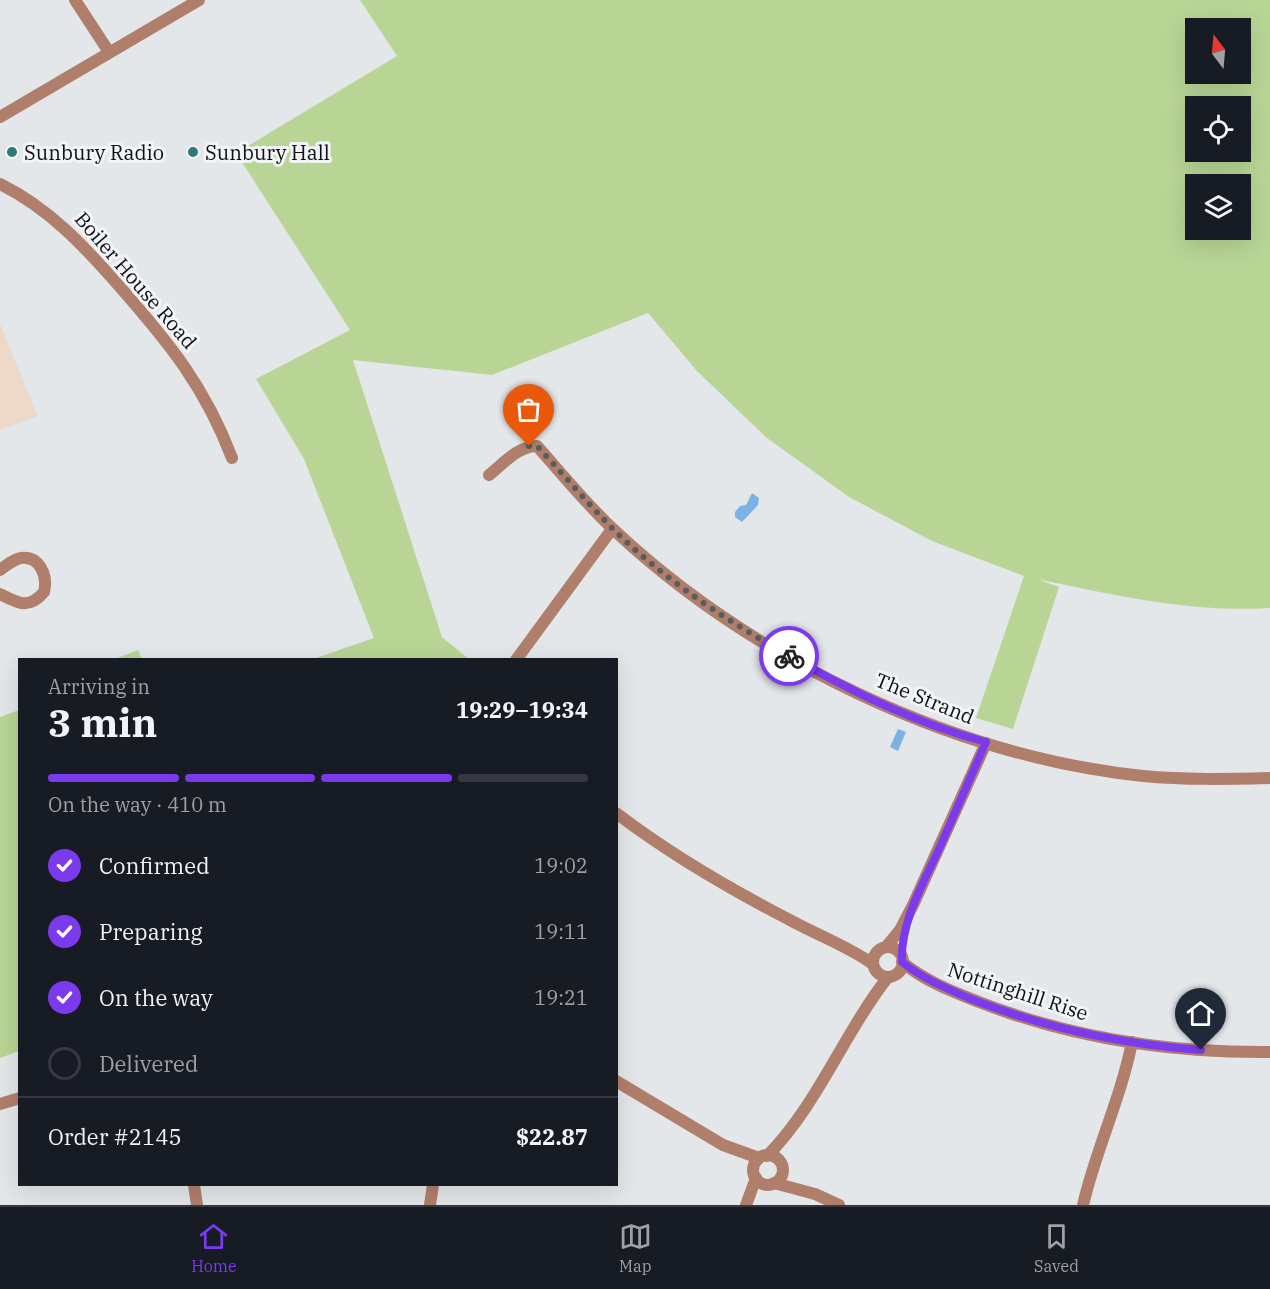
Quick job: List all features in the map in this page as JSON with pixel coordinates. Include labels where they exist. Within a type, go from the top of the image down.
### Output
[{"type":"street","points":[[75,0],[110,52]]},
{"type":"street","points":[[0,117],[199,0]]},
{"type":"street","name":"Boiler House Road","points":[[0,184],[57,220],[93,256],[163,335],[202,393],[232,458]]},
{"type":"street","name":"The Strand","points":[[489,475],[513,455],[529,446],[537,446],[612,529],[727,620],[837,683],[960,736],[1086,766],[1143,776],[1223,780],[1270,778]]},
{"type":"street","points":[[517,658],[612,529]]},
{"type":"street","points":[[0,570],[19,558],[29,559],[37,562],[46,579],[44,592],[31,603],[21,605],[0,594]]},
{"type":"street","points":[[748,1205],[755,1175],[763,1157],[793,1125],[864,1006],[873,985],[875,953],[900,930],[986,742]]},
{"type":"street","points":[[618,815],[653,841],[724,885],[791,921],[858,948],[893,948],[901,958]]},
{"type":"street","points":[[864,1006],[891,976],[900,970],[913,905]]},
{"type":"street","points":[[834,940],[874,968],[891,976]]},
{"type":"street","name":"Nottinghill Rise","points":[[901,958],[933,983]]},
{"type":"street","name":"Nottinghill Rise","points":[[891,976],[933,983],[1044,1024],[1132,1042],[1221,1051],[1270,1052]]},
{"type":"street","points":[[1083,1205],[1091,1171],[1125,1080],[1132,1042]]},
{"type":"street","points":[[618,1082],[723,1145],[755,1175],[771,1184],[815,1194]]},
{"type":"street","points":[[0,1104],[18,1099]]},
{"type":"street","points":[[748,1205],[781,1176],[793,1125]]},
{"type":"street","points":[[723,1145],[763,1157],[777,1158],[795,1181],[815,1194],[839,1205]]},
{"type":"street","points":[[194,1186],[197,1205]]},
{"type":"street","points":[[430,1205],[433,1186]]},
{"type":"shaded area","points":[[0,324],[38,416],[0,430]]},
{"type":"green space","points":[[360,0],[1270,0],[1270,608],[1240,609],[1182,605],[1124,597],[1037,579],[1059,587],[1013,729],[976,718],[1024,576],[932,541],[849,497],[767,438],[697,371],[648,313],[492,375],[353,360],[442,637],[468,658],[316,658],[374,638],[304,459],[256,379],[350,330],[236,153],[397,56]]},
{"type":"green space","points":[[138,650],[141,658],[117,658]]},
{"type":"green space","points":[[18,710],[18,1051],[0,1058],[0,717]]},
{"type":"water","points":[[752,493],[759,498],[758,505],[742,522],[735,517],[735,512],[740,506],[746,505]]},
{"type":"water","points":[[898,729],[906,732],[898,751],[890,747]]},
{"type":"way so far","points":[[529,446],[537,446],[612,529],[639,552],[727,620],[789,656]]},
{"type":"place","name":"Sunbury Radio","points":[[12,152]]},
{"type":"place","name":"Sunbury Hall","points":[[193,152]]},
{"type":"route","points":[[789,656],[837,683],[960,736],[986,742],[913,905],[900,954],[902,962],[933,983],[1044,1024],[1132,1042],[1201,1050]]}]
